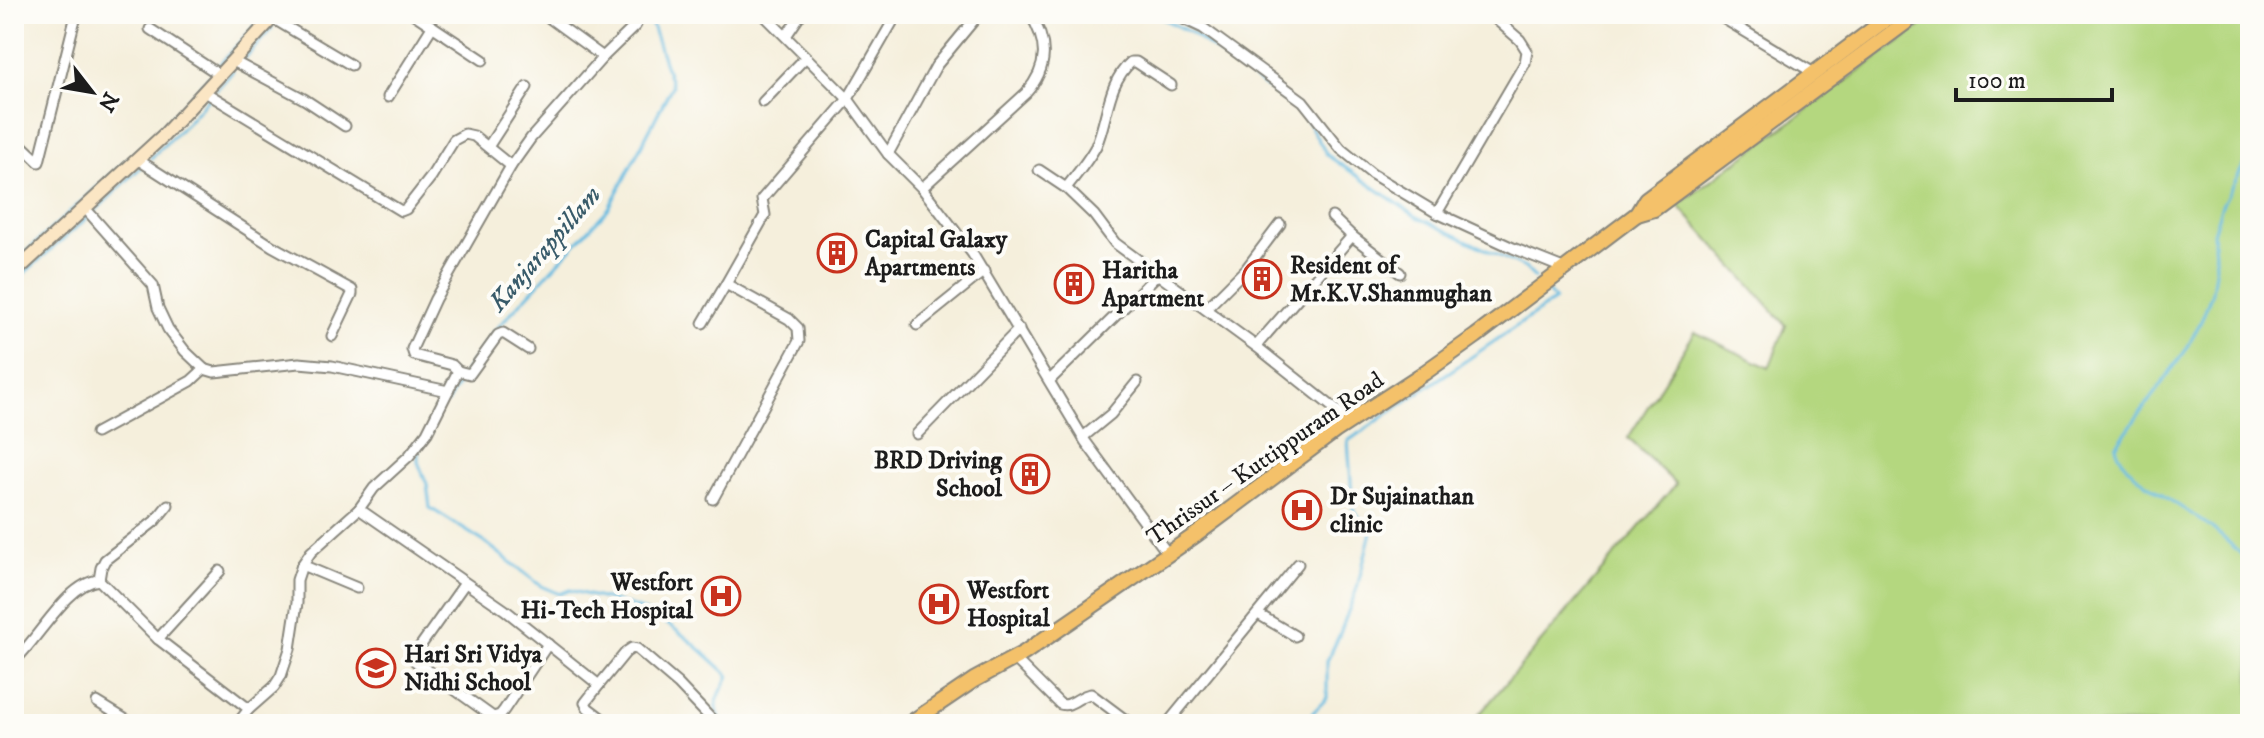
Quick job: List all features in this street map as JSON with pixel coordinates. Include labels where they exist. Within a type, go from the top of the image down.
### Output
[{"type":"main road","name":"Thrissur – Kuttippuram Road","points":[[1637,214],[1646,199],[1893,14]]},
{"type":"main road","name":"Thrissur – Kuttippuram Road","points":[[909,724],[974,680],[1014,658],[1168,554],[1350,421],[1476,336],[1637,214],[1654,209],[1917,14]]},
{"type":"street","points":[[14,138],[39,162],[78,14]]},
{"type":"street","points":[[414,14],[483,60]]},
{"type":"street","points":[[544,14],[603,57]]},
{"type":"street","points":[[763,14],[848,99],[888,154],[922,188],[972,253],[1083,437],[1168,554]]},
{"type":"street","points":[[786,36],[801,14]]},
{"type":"street","points":[[703,323],[765,215],[762,199],[848,99],[897,14]]},
{"type":"street","points":[[888,154],[936,66],[979,14]]},
{"type":"street","points":[[922,188],[1026,93],[1039,77],[1044,49],[1030,14]]},
{"type":"street","points":[[1173,14],[1203,28],[1303,101],[1341,149],[1372,174],[1437,213],[1563,268]]},
{"type":"street","points":[[1437,213],[1525,63],[1527,51],[1520,40],[1490,14]]},
{"type":"street","points":[[1716,14],[1814,73]]},
{"type":"street","points":[[14,273],[164,135],[274,16],[351,65]]},
{"type":"street","points":[[463,372],[452,365],[414,355],[412,349],[435,299],[511,166],[531,138],[636,25]]},
{"type":"street","points":[[388,97],[432,27]]},
{"type":"street","points":[[150,29],[220,75]]},
{"type":"street","points":[[763,102],[805,58]]},
{"type":"street","points":[[233,61],[304,99],[345,126]]},
{"type":"street","points":[[1066,188],[1097,143],[1115,84],[1125,67],[1136,62],[1171,85]]},
{"type":"street","points":[[488,147],[527,87]]},
{"type":"street","points":[[205,92],[401,211],[406,209],[431,177],[460,135],[470,134],[511,166]]},
{"type":"street","points":[[137,159],[272,246],[352,290],[332,336]]},
{"type":"street","points":[[1039,170],[1066,188],[1094,215],[1115,243],[1256,346],[1350,421]]},
{"type":"street","points":[[85,208],[153,285],[158,308],[168,329],[204,369],[214,372],[299,363],[332,366],[448,391]]},
{"type":"street","points":[[1332,217],[1400,273]]},
{"type":"street","points":[[1206,309],[1246,269],[1280,224]]},
{"type":"street","points":[[1256,346],[1352,236]]},
{"type":"street","points":[[917,325],[984,271]]},
{"type":"street","points":[[1050,380],[1157,275]]},
{"type":"street","points":[[713,499],[799,341],[798,328],[789,319],[726,284]]},
{"type":"street","points":[[917,434],[1019,329]]},
{"type":"street","points":[[242,722],[249,709],[274,687],[285,666],[297,603],[297,580],[311,552],[359,509],[374,488],[409,456],[427,433],[448,391],[498,335],[503,333],[528,349]]},
{"type":"street","points":[[96,433],[181,387],[199,376],[204,369]]},
{"type":"street","points":[[1083,437],[1111,414],[1137,382]]},
{"type":"street","points":[[99,580],[105,560],[155,521],[168,505]]},
{"type":"street","points":[[359,509],[505,610],[599,685]]},
{"type":"street","points":[[1167,724],[1298,564]]},
{"type":"street","points":[[302,565],[357,588]]},
{"type":"street","points":[[158,639],[220,571]]},
{"type":"street","points":[[99,580],[158,639],[249,709]]},
{"type":"street","points":[[14,661],[71,595],[87,583],[99,580]]},
{"type":"street","points":[[465,583],[414,655],[415,661],[491,720],[504,710],[548,644]]},
{"type":"street","points":[[1258,614],[1295,636]]},
{"type":"street","points":[[609,724],[585,703],[632,648],[678,684],[716,724]]},
{"type":"street","points":[[1014,658],[1060,704],[1069,705],[1091,694],[1131,724]]},
{"type":"street","points":[[97,702],[133,724]]},
{"type":"green space","points":[[1937,14],[2250,14],[2250,724],[1471,724],[1676,484],[1628,438],[1695,332],[1769,368],[1786,325],[1678,205]]},
{"type":"waterway","points":[[219,65],[266,14]]},
{"type":"waterway","name":"Kanjarappillam","points":[[447,403],[498,327],[609,208],[672,86],[650,19],[653,14]]},
{"type":"waterway","points":[[1153,14],[1189,32],[1303,113],[1327,155],[1417,217],[1525,268],[1535,278]]},
{"type":"waterway","points":[[245,58],[272,28]]},
{"type":"waterway","points":[[217,89],[233,71]]},
{"type":"waterway","points":[[14,263],[149,140],[208,78]]},
{"type":"waterway","points":[[151,158],[209,98]]},
{"type":"waterway","points":[[2250,154],[2222,205],[2213,233],[2216,264],[2212,292],[2202,319],[2186,350],[2116,446],[2130,470],[2213,529],[2250,563]]},
{"type":"waterway","points":[[92,214],[141,167]]},
{"type":"waterway","points":[[14,282],[89,216]]},
{"type":"waterway","points":[[1302,724],[1327,698],[1327,661],[1357,588],[1371,532],[1353,509],[1348,441],[1555,300],[1548,292]]},
{"type":"waterway","points":[[418,450],[418,462],[427,484],[430,508],[486,543],[541,586],[560,594],[570,590],[638,609],[675,629],[708,657],[729,676],[717,705],[724,724]]},
{"type":"place","name":"Capital Galaxy Apartments","points":[[837,253]]},
{"type":"place","name":"Resident of Mr.K.V.Shanmughan","points":[[1262,279]]},
{"type":"place","name":"Haritha Apartment","points":[[1074,284]]},
{"type":"place","name":"BRD Driving School","points":[[1030,474]]},
{"type":"place","name":"Dr Sujainathan clinic","points":[[1302,510]]},
{"type":"place","name":"Westfort Hi-Tech Hospital","points":[[721,596]]},
{"type":"place","name":"Westfort Hospital","points":[[939,604]]},
{"type":"place","name":"Hari Sri Vidya Nidhi School","points":[[376,668]]}]
